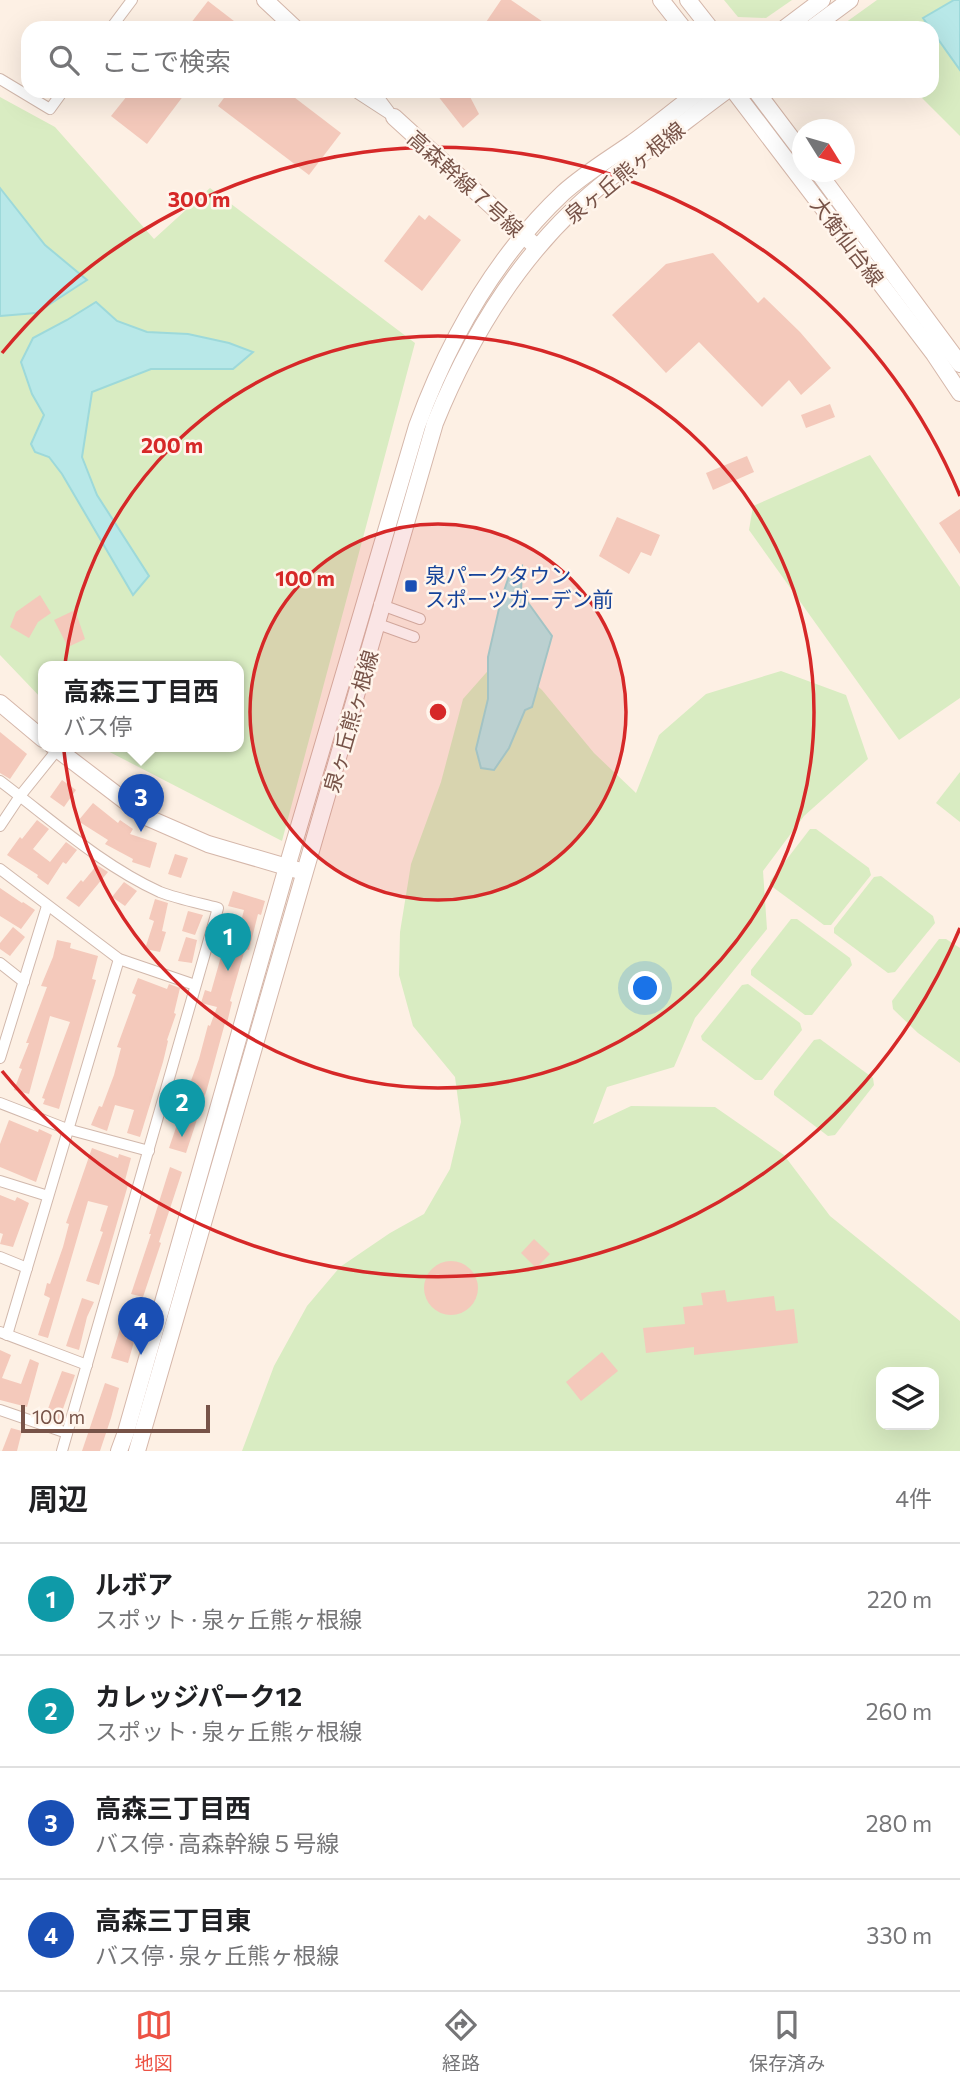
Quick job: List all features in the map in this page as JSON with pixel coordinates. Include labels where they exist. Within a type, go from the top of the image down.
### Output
[{"type":"main road","points":[[265,0],[288,21]]},
{"type":"main road","points":[[661,0],[678,21]]},
{"type":"main road","points":[[688,0],[704,21]]},
{"type":"main road","points":[[794,21],[822,0]]},
{"type":"main road","points":[[821,21],[850,0]]},
{"type":"main road","name":"泉ヶ丘熊ヶ根線","points":[[119,1451],[214,1129],[287,867],[430,389],[460,326],[480,293],[525,236],[563,194],[583,177],[690,98]]},
{"type":"main road","name":"泉ヶ丘熊ヶ根線","points":[[137,1451],[435,423],[450,385],[506,288],[572,211],[606,181],[717,98]]},
{"type":"main road","name":"大衡仙台線","points":[[739,98],[934,354],[960,393]]},
{"type":"main road","points":[[761,98],[792,138]]},
{"type":"main road","name":"高森幹線７号線","points":[[394,117],[538,248]]},
{"type":"main road","name":"大衡仙台線","points":[[825,182],[960,365]]},
{"type":"main road","points":[[0,703],[38,734]]},
{"type":"main road","points":[[60,752],[146,817],[208,844],[306,872]]},
{"type":"street","points":[[116,21],[132,0]]},
{"type":"street","points":[[0,79],[21,92]]},
{"type":"street","points":[[32,98],[50,109],[58,98]]},
{"type":"street","name":"高森幹線７号線","points":[[365,98],[394,117]]},
{"type":"street","name":"高森幹線７号線","points":[[379,98],[394,117]]},
{"type":"street","points":[[366,601],[420,619]]},
{"type":"street","points":[[377,624],[414,637]]},
{"type":"street","points":[[0,826],[52,752]]},
{"type":"street","points":[[0,781],[103,860],[133,878],[163,893],[218,908],[62,1451]]},
{"type":"street","points":[[0,869],[119,959],[195,985]]},
{"type":"street","points":[[1,1052],[47,906]]},
{"type":"street","points":[[88,1365],[4,1333],[27,1268],[119,959]]},
{"type":"street","points":[[0,963],[24,982]]},
{"type":"street","points":[[0,1103],[67,1129],[149,1151]]},
{"type":"street","points":[[0,1181],[48,1196]]},
{"type":"street","points":[[0,1257],[27,1268]]},
{"type":"street","points":[[0,1410],[67,1433]]},
{"type":"green space","points":[[724,0],[792,0],[766,18],[738,17]]},
{"type":"green space","points":[[877,0],[954,0],[924,18],[926,21],[848,21]]},
{"type":"green space","points":[[939,41],[960,70],[960,136],[922,98],[939,98]]},
{"type":"green space","points":[[0,97],[55,127],[154,239],[210,188],[415,343],[282,841],[110,752],[244,752],[244,661],[38,661],[38,695],[0,655]]},
{"type":"green space","points":[[870,455],[960,587],[960,698],[899,740],[749,530],[753,506]]},
{"type":"green space","points":[[513,664],[542,690],[594,753],[636,793],[659,735],[706,694],[781,671],[846,695],[868,759],[804,816],[763,871],[767,929],[695,1018],[674,1067],[607,1087],[593,1124],[631,1106],[715,1107],[784,1155],[830,1216],[960,1321],[960,1451],[242,1451],[274,1366],[307,1306],[340,1267],[424,1214],[450,1169],[461,1122],[455,1077],[413,1026],[399,975],[400,932],[411,864],[441,782],[463,699],[493,665]]},
{"type":"green space","points":[[960,772],[960,822],[936,803]]},
{"type":"green space","points":[[810,829],[816,829],[869,868],[871,875],[831,925],[824,925],[770,885],[770,881]]},
{"type":"green space","points":[[881,876],[933,916],[935,923],[895,972],[888,973],[834,933],[834,928],[874,877]]},
{"type":"green space","points":[[791,919],[797,919],[850,958],[852,965],[812,1015],[805,1015],[751,975],[751,970]]},
{"type":"green space","points":[[939,939],[946,939],[960,948],[960,1063],[918,1033],[893,1009],[892,1001]]},
{"type":"green space","points":[[748,984],[800,1023],[802,1030],[762,1080],[755,1080],[702,1040],[701,1036],[742,985]]},
{"type":"green space","points":[[820,1039],[873,1078],[874,1085],[835,1135],[828,1136],[774,1095],[774,1091],[814,1040]]},
{"type":"water","points":[[954,0],[960,0],[960,70],[939,40],[939,21],[925,21],[923,18]]},
{"type":"water","points":[[0,188],[45,245],[87,280],[36,313],[0,316]]},
{"type":"water","points":[[96,302],[117,321],[147,332],[188,334],[229,343],[253,352],[233,369],[151,369],[92,392],[82,457],[97,495],[149,576],[133,595],[62,474],[49,457],[35,452],[31,444],[44,415],[32,394],[21,362],[33,338]]},
{"type":"water","points":[[522,566],[521,593],[552,636],[532,707],[525,710],[509,748],[494,770],[481,768],[476,749],[488,699],[488,657],[509,576]]},
{"type":"building","points":[[501,0],[511,0],[542,21],[487,21]]},
{"type":"building","points":[[208,1],[234,21],[192,21]]},
{"type":"building","points":[[125,98],[182,98],[147,144],[111,116]]},
{"type":"building","points":[[224,98],[295,98],[341,133],[309,175],[218,106]]},
{"type":"building","points":[[439,98],[471,98],[479,114],[463,128]]},
{"type":"building","points":[[419,215],[425,220],[429,215],[461,240],[422,291],[384,261]]},
{"type":"building","points":[[713,253],[758,303],[764,297],[800,332],[831,368],[801,395],[789,380],[762,407],[699,342],[666,373],[612,315],[666,264]]},
{"type":"building","points":[[830,404],[835,417],[806,428],[801,415]]},
{"type":"building","points":[[747,456],[754,472],[713,490],[706,473]]},
{"type":"building","points":[[960,509],[960,554],[939,523]]},
{"type":"building","points":[[617,517],[660,535],[651,556],[641,552],[629,574],[599,556]]},
{"type":"building","points":[[40,595],[51,613],[38,622],[29,638],[10,627],[16,612]]},
{"type":"building","points":[[75,610],[85,639],[68,647],[54,620]]},
{"type":"building","points":[[0,732],[27,754],[10,779],[0,773]]},
{"type":"building","points":[[62,780],[76,790],[64,807],[50,797]]},
{"type":"building","points":[[93,803],[118,823],[120,820],[133,829],[130,834],[157,843],[150,868],[132,862],[133,859],[105,844],[108,840],[78,821]]},
{"type":"building","points":[[37,820],[49,829],[33,849],[50,862],[66,842],[77,850],[66,864],[63,862],[48,885],[37,877],[38,875],[7,855]]},
{"type":"building","points":[[175,854],[188,858],[181,878],[168,874]]},
{"type":"building","points":[[97,865],[108,872],[79,907],[66,898]]},
{"type":"building","points":[[124,882],[137,891],[125,906],[112,897]]},
{"type":"building","points":[[0,888],[35,910],[21,929],[0,916]]},
{"type":"building","points":[[233,891],[265,901],[261,915],[258,914],[249,950],[245,949],[230,1001],[232,1002],[227,1023],[186,1153],[169,1148],[208,1025],[210,1026],[217,1007],[201,1003],[205,990],[211,992],[222,953],[232,956],[244,910],[228,906]]},
{"type":"building","points":[[155,899],[168,903],[162,931],[166,932],[160,952],[145,949],[154,921],[149,919]]},
{"type":"building","points":[[188,911],[203,915],[195,935],[182,931]]},
{"type":"building","points":[[13,927],[25,937],[10,956],[0,949],[0,943]]},
{"type":"building","points":[[186,937],[197,940],[192,963],[178,961]]},
{"type":"building","points":[[57,940],[71,943],[70,948],[98,956],[92,979],[96,980],[59,1109],[43,1104],[45,1099],[42,1098],[70,1022],[50,1016],[29,1094],[14,1090],[29,1043],[26,1043],[47,987],[41,986]]},
{"type":"building","points":[[138,978],[167,989],[169,984],[180,988],[174,1013],[176,1014],[140,1137],[127,1133],[134,1110],[115,1105],[107,1131],[91,1125],[99,1106],[102,1107],[114,1075],[121,1048],[117,1047],[136,995],[132,993]]},
{"type":"building","points":[[9,1120],[52,1135],[36,1182],[0,1167],[0,1144]]},
{"type":"building","points":[[92,1148],[118,1158],[119,1154],[131,1158],[124,1184],[128,1185],[99,1285],[86,1281],[103,1232],[100,1231],[108,1206],[88,1201],[48,1338],[38,1335],[50,1298],[44,1295],[63,1247],[69,1224],[66,1223]]},
{"type":"building","points":[[170,1167],[182,1172],[159,1242],[161,1243],[143,1297],[131,1294],[151,1234]]},
{"type":"building","points":[[0,1195],[15,1201],[17,1197],[29,1203],[13,1247],[0,1244],[3,1234],[0,1233]]},
{"type":"building","points":[[534,1239],[550,1254],[536,1268],[521,1253]]},
{"type":"building","points":[[451,1261],[470,1269],[478,1288],[470,1307],[451,1315],[432,1307],[424,1288],[432,1269]]},
{"type":"building","points":[[725,1290],[727,1302],[774,1296],[776,1311],[794,1309],[798,1343],[694,1355],[694,1347],[646,1353],[643,1328],[685,1324],[683,1307],[703,1305],[701,1293]]},
{"type":"building","points":[[82,1298],[94,1302],[87,1317],[79,1350],[66,1346]]},
{"type":"building","points":[[125,1312],[145,1318],[141,1332],[137,1331],[128,1363],[111,1358]]},
{"type":"building","points":[[0,1350],[11,1355],[2,1378],[21,1384],[30,1359],[39,1363],[27,1407],[0,1400]]},
{"type":"building","points":[[602,1352],[618,1371],[581,1401],[566,1382]]},
{"type":"building","points":[[62,1371],[75,1375],[59,1420],[46,1414]]},
{"type":"building","points":[[105,1383],[119,1388],[100,1451],[82,1451]]},
{"type":"building","points":[[11,1428],[22,1431],[17,1451],[2,1451]]},
{"type":"place","name":"泉パークタウン スポーツガーデン前","points":[[411,586]]},
{"type":"place","name":"高森三丁目西","points":[[141,832]]},
{"type":"place","name":"ルボア","points":[[228,971]]},
{"type":"place","name":"カレッジパーク12","points":[[182,1137]]},
{"type":"place","name":"高森三丁目東","points":[[141,1355]]}]
